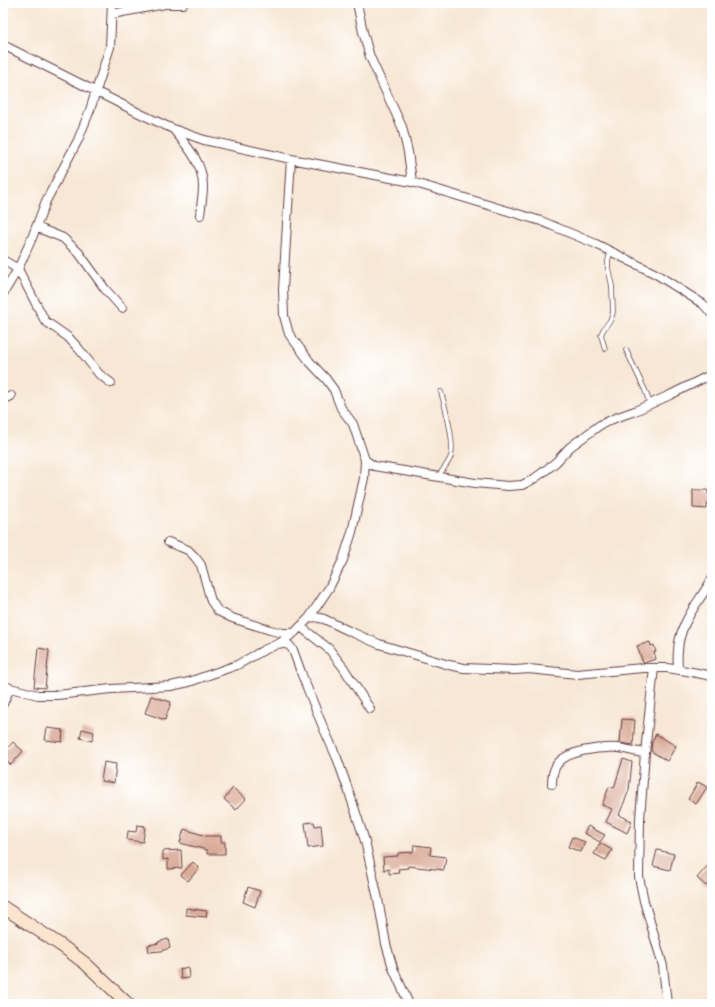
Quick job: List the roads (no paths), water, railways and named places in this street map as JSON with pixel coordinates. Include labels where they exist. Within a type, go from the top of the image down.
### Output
[{"type":"main road","points":[[3,907],[62,946],[86,964],[128,1004]]},
{"type":"street","points":[[3,294],[18,269],[46,201],[78,140],[90,110],[110,47],[112,3]]},
{"type":"street","points":[[357,3],[370,57],[402,127],[408,152],[412,182]]},
{"type":"street","points":[[112,14],[165,4],[183,4]]},
{"type":"street","points":[[3,46],[173,129],[204,140],[291,159],[412,182],[541,221],[596,244],[656,274],[703,304],[712,314]]},
{"type":"street","points":[[173,129],[200,166],[203,186],[200,215]]},
{"type":"street","points":[[3,704],[6,687],[38,695],[171,686],[189,682],[237,665],[280,643],[294,633],[309,618],[329,588],[343,560],[352,532],[364,478],[365,460],[353,424],[341,408],[334,390],[289,334],[284,316],[283,290],[291,159]]},
{"type":"street","points":[[36,227],[63,238],[79,253],[105,289],[122,308]]},
{"type":"street","points":[[3,260],[18,269],[45,321],[68,337],[98,374],[112,383]]},
{"type":"street","points":[[365,460],[374,466],[475,483],[508,486],[522,485],[542,473],[556,462],[570,447],[600,425],[636,411],[712,374]]},
{"type":"street","points":[[3,400],[12,396]]},
{"type":"street","points":[[168,542],[188,550],[201,565],[211,601],[218,611],[232,618],[270,630],[283,633],[294,633]]},
{"type":"street","points":[[678,670],[677,652],[682,628],[712,579]]},
{"type":"street","points":[[309,618],[316,617],[324,619],[379,644],[464,668],[515,670],[529,669],[577,674],[667,668],[712,676]]},
{"type":"street","points":[[301,627],[329,649],[343,667],[370,709]]},
{"type":"street","points":[[280,643],[289,645],[293,650],[314,705],[340,765],[365,841],[386,944],[396,974],[409,1004]]},
{"type":"street","points":[[654,668],[640,819],[639,877],[644,901],[663,966],[667,1004]]},
{"type":"street","points":[[552,784],[556,766],[564,758],[574,753],[596,749],[617,748],[646,753]]},
{"type":"lane","points":[[605,349],[602,335],[603,330],[611,319],[612,312],[612,286],[608,268],[610,252]]},
{"type":"lane","points":[[626,350],[650,404]]},
{"type":"lane","points":[[438,477],[449,461],[452,449],[447,416],[441,392]]}]
